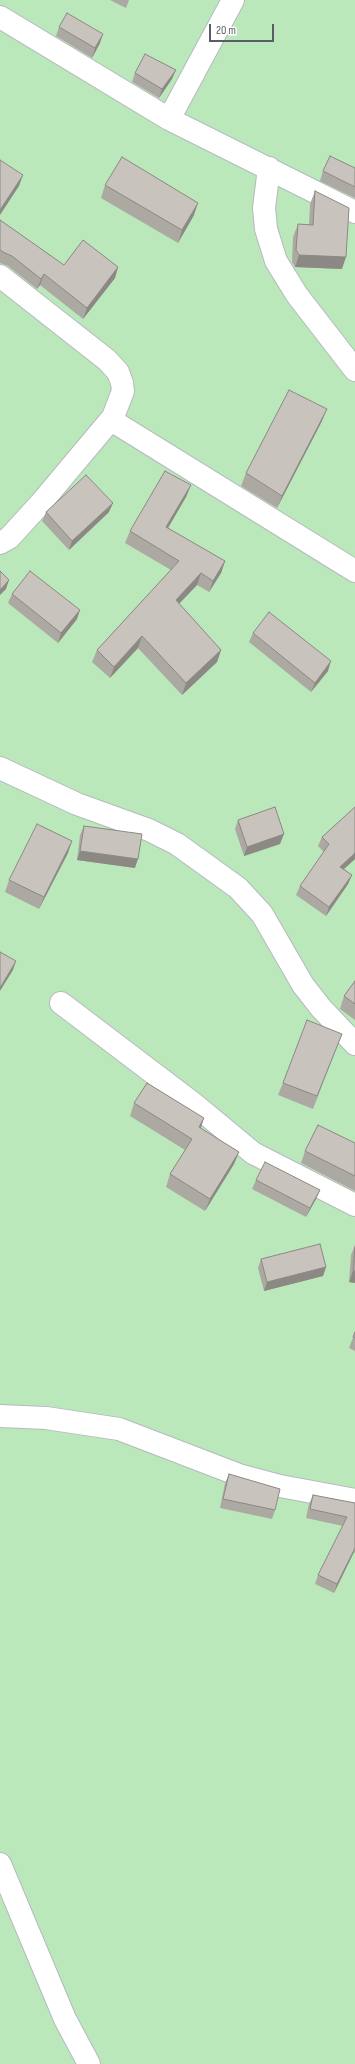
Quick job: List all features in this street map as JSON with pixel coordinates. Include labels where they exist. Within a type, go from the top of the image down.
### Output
[{"type":"street","points":[[169,119],[233,0]]},
{"type":"street","points":[[0,17],[169,119],[355,212]]},
{"type":"street","points":[[269,168],[264,208],[266,229],[276,261],[293,289],[355,370]]},
{"type":"street","points":[[0,276],[107,360],[118,372],[123,391],[120,404],[111,420],[40,504],[9,538],[0,543]]},
{"type":"street","points":[[111,420],[355,571]]},
{"type":"street","points":[[0,768],[78,804],[156,834],[177,844],[238,888],[262,914],[302,985],[321,1008],[355,1044]]},
{"type":"street","points":[[60,1003],[194,1104],[253,1153],[355,1205]]},
{"type":"street","points":[[0,1416],[46,1418],[118,1430],[239,1475],[280,1486],[355,1500]]},
{"type":"street","points":[[0,1864],[62,2012],[89,2064]]},
{"type":"green space","points":[[0,0],[355,0],[355,2064],[0,2064]]},
{"type":"building","points":[[67,13],[103,34],[95,48],[59,27]]},
{"type":"building","points":[[145,54],[176,70],[162,89],[135,73]]},
{"type":"building","points":[[330,156],[355,168],[355,187],[323,171]]},
{"type":"building","points":[[122,157],[198,203],[182,230],[105,185]]},
{"type":"building","points":[[0,160],[23,175],[0,210]]},
{"type":"building","points":[[315,191],[349,208],[346,257],[299,255],[296,250],[298,224],[313,225]]},
{"type":"building","points":[[0,220],[64,265],[83,240],[118,267],[87,308],[44,274],[41,279],[12,256],[0,250]]},
{"type":"building","points":[[289,390],[327,409],[282,496],[246,473]]},
{"type":"building","points":[[165,471],[191,485],[166,527],[225,561],[213,581],[201,573],[176,600],[221,650],[186,683],[142,636],[114,667],[97,650],[179,561],[130,531]]},
{"type":"building","points":[[86,475],[113,503],[72,541],[46,512]]},
{"type":"building","points":[[0,571],[9,580],[0,590]]},
{"type":"building","points":[[30,571],[80,610],[61,633],[12,594]]},
{"type":"building","points":[[269,612],[331,661],[315,683],[253,633]]},
{"type":"building","points":[[275,807],[284,834],[247,847],[238,820]]},
{"type":"building","points":[[355,807],[355,853],[340,867],[352,875],[329,907],[300,886],[329,844],[322,837]]},
{"type":"building","points":[[37,824],[72,841],[44,897],[9,880]]},
{"type":"building","points":[[84,826],[142,834],[138,859],[80,851]]},
{"type":"building","points":[[0,952],[16,961],[0,988]]},
{"type":"building","points":[[355,981],[355,1004],[344,996]]},
{"type":"building","points":[[307,1020],[342,1034],[317,1096],[283,1083]]},
{"type":"building","points":[[147,1083],[204,1118],[199,1127],[239,1152],[210,1199],[170,1174],[192,1139],[134,1103]]},
{"type":"building","points":[[318,1125],[355,1143],[355,1176],[305,1151]]},
{"type":"building","points":[[265,1162],[320,1190],[310,1208],[256,1180]]},
{"type":"building","points":[[320,1244],[326,1267],[267,1282],[261,1259]]},
{"type":"building","points":[[355,1247],[355,1271],[353,1271]]},
{"type":"building","points":[[229,1474],[280,1489],[275,1510],[223,1499]]},
{"type":"building","points":[[313,1495],[355,1503],[355,1548],[337,1584],[318,1575],[347,1517],[310,1509]]}]
